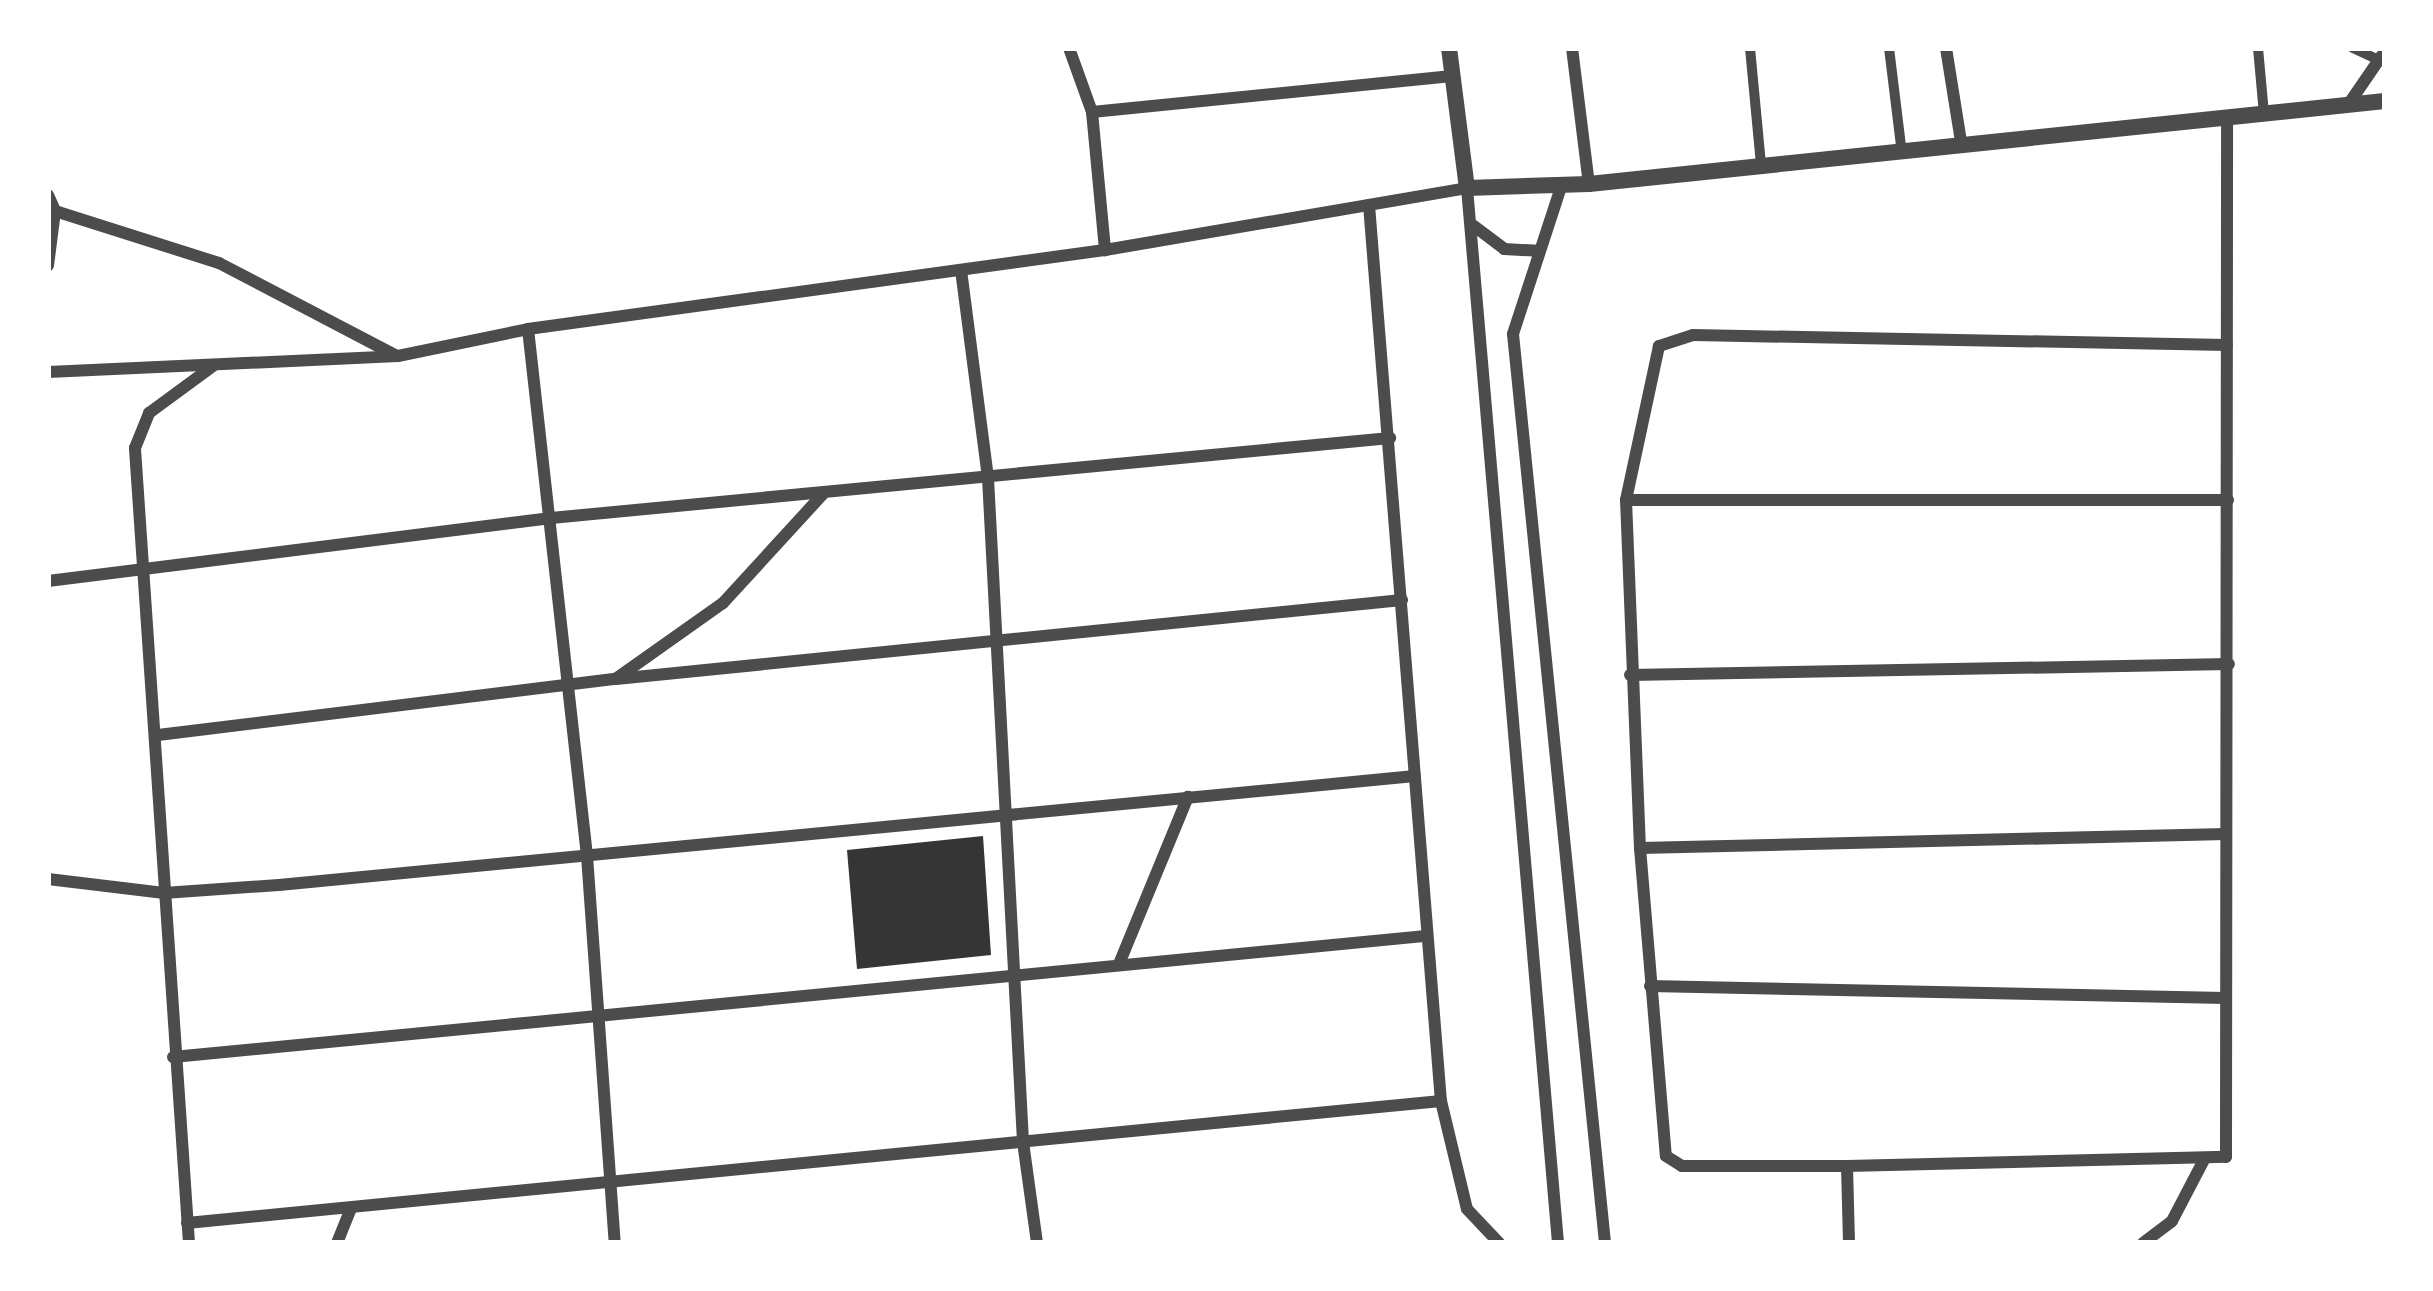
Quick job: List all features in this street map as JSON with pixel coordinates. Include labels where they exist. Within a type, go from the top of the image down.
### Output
[{"type":"street","points":[[1069,48],[1092,112],[1106,250]]},
{"type":"street","points":[[1449,48],[1473,225],[1558,1243]]},
{"type":"street","points":[[1572,48],[1588,184]]},
{"type":"street","points":[[1750,48],[1761,165]]},
{"type":"street","points":[[1889,48],[1901,146]]},
{"type":"street","points":[[1946,48],[1961,142]]},
{"type":"street","points":[[2258,48],[2264,115]]},
{"type":"street","points":[[2348,105],[2382,56],[2354,48]]},
{"type":"street","points":[[1092,112],[1452,76]]},
{"type":"street","points":[[48,372],[398,356],[528,329],[1106,250],[1467,188],[1588,184],[1901,146],[2385,101]]},
{"type":"street","points":[[2227,345],[1670,336],[1659,346],[1626,500],[1640,848],[1666,1156],[1682,1166],[2226,1157],[2228,118]]},
{"type":"street","points":[[1562,184],[1513,334],[1605,1243]]},
{"type":"street","points":[[48,194],[55,211],[48,266]]},
{"type":"street","points":[[1369,205],[1441,1101],[1467,1209],[1499,1243]]},
{"type":"street","points":[[55,211],[219,263],[398,356]]},
{"type":"street","points":[[1473,225],[1504,249],[1538,251]]},
{"type":"street","points":[[961,269],[988,478],[1022,1142],[1037,1243]]},
{"type":"street","points":[[528,329],[587,856],[615,1243]]},
{"type":"street","points":[[189,1243],[173,1057],[158,735],[138,568],[135,448],[149,413],[214,365]]},
{"type":"street","points":[[48,581],[551,518],[1390,438]]},
{"type":"street","points":[[616,679],[723,602],[823,494]]},
{"type":"street","points":[[1626,500],[2228,500]]},
{"type":"street","points":[[158,735],[616,679],[1402,600]]},
{"type":"street","points":[[1630,675],[2229,664]]},
{"type":"street","points":[[48,879],[164,893],[278,885],[1415,776]]},
{"type":"street","points":[[1119,964],[1188,797]]},
{"type":"street","points":[[1640,848],[2226,834]]},
{"type":"street","points":[[173,1057],[598,1020],[1014,974],[1426,936]]},
{"type":"street","points":[[1650,986],[2225,998]]},
{"type":"street","points":[[187,1223],[350,1211],[1441,1101]]},
{"type":"street","points":[[2143,1243],[2172,1221],[2205,1158]]},
{"type":"street","points":[[1847,1166],[1849,1243]]},
{"type":"street","points":[[337,1243],[350,1211]]},
{"type":"building","points":[[983,836],[991,955],[857,969],[847,850]]}]
